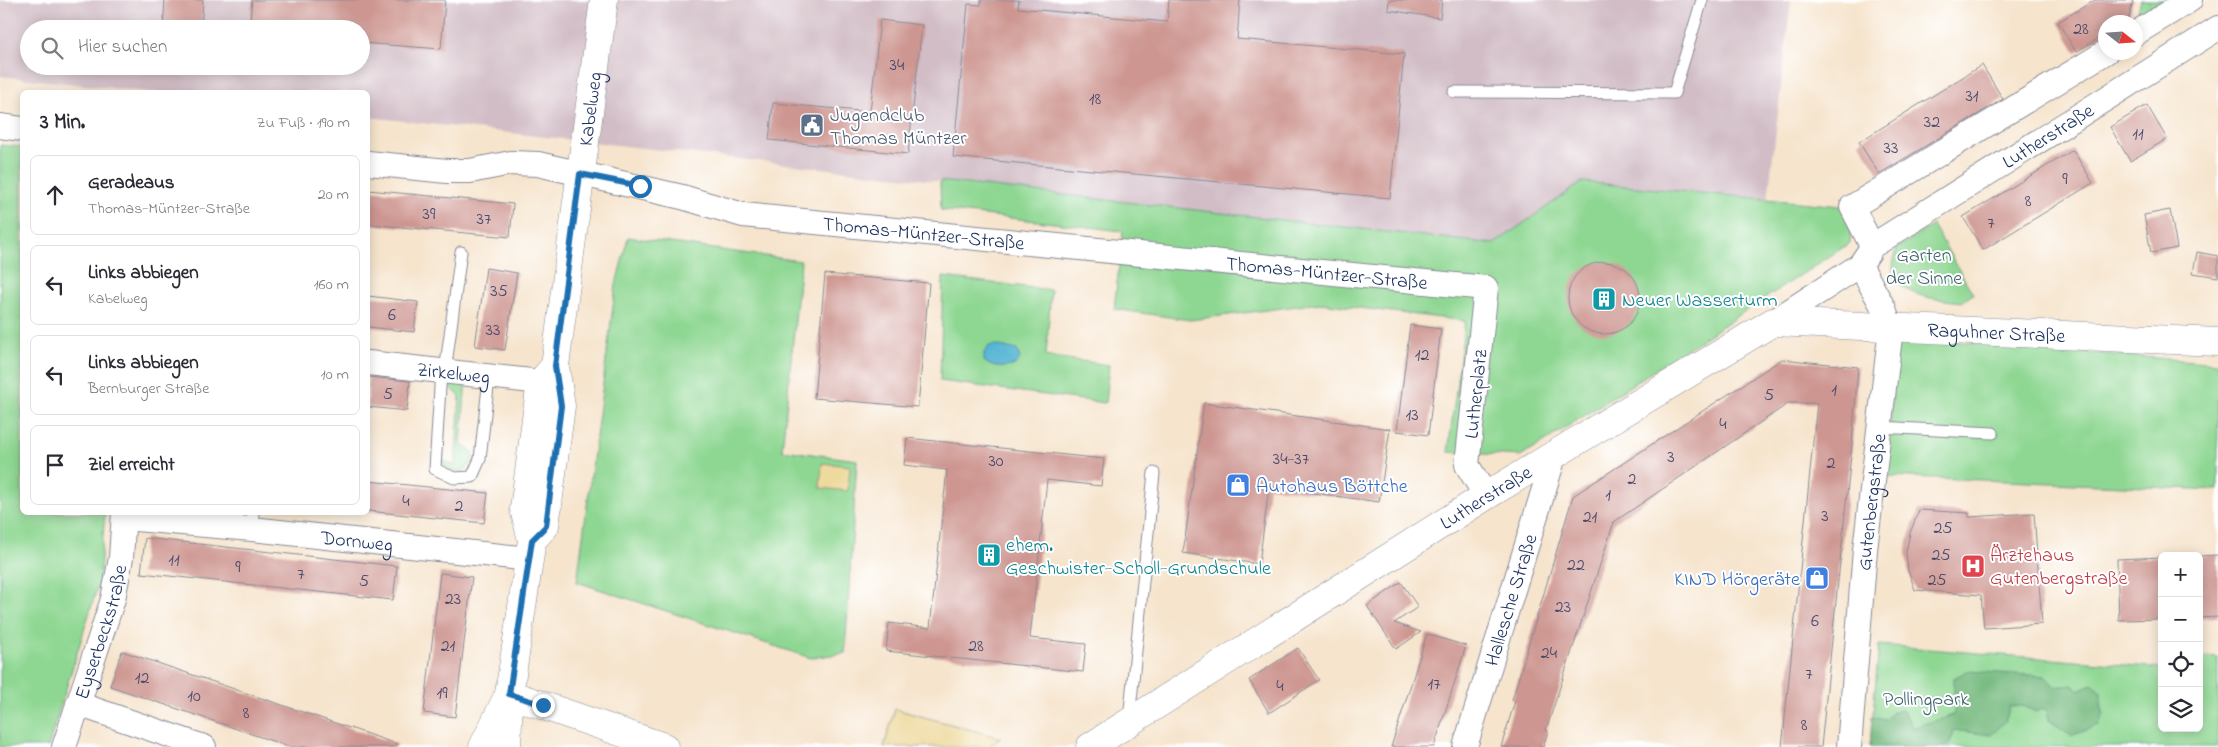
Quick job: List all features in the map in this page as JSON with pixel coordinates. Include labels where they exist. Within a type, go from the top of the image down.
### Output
[{"type":"main road","name":"Kabelweg","points":[[508,747],[509,694],[531,549],[546,526],[561,406],[548,374],[580,174],[604,0]]},
{"type":"main road","name":"Raguhner Straße","points":[[1773,322],[2218,342]]},
{"type":"main road","name":"Lutherstraße","points":[[1090,747],[1555,453],[1773,322]]},
{"type":"main road","name":"Kabelweg","points":[[483,747],[509,694]]},
{"type":"main road","points":[[509,694],[664,747]]},
{"type":"street","points":[[2143,29],[2190,0]]},
{"type":"street","name":"Lutherstraße","points":[[1773,322],[1860,265],[1877,243],[2218,28]]},
{"type":"street","name":"Lutherstraße","points":[[1877,243],[1869,240],[1852,207],[2098,57]]},
{"type":"street","points":[[0,126],[20,129]]},
{"type":"street","name":"Thomas-Müntzer-Straße","points":[[370,163],[455,171],[524,163],[538,164],[682,197],[743,216],[1486,288]]},
{"type":"street","name":"Gutenbergstraße","points":[[1849,747],[1865,550],[1891,328],[1884,309],[1860,265]]},
{"type":"street","name":"Lutherplatz","points":[[1486,288],[1467,465],[1486,496]]},
{"type":"street","name":"Zirkelweg","points":[[370,363],[490,378],[548,374]]},
{"type":"street","name":"Hallesche Straße","points":[[1465,747],[1555,453]]},
{"type":"street","name":"Dornweg","points":[[124,515],[252,521],[531,549]]},
{"type":"street","name":"Eyserbeckstraße","points":[[64,747],[112,599],[121,558],[124,515]]},
{"type":"street","points":[[78,704],[204,747]]},
{"type":"lane","points":[[1454,92],[1674,93],[1702,0]]},
{"type":"lane","points":[[461,252],[443,372],[435,469],[454,478],[472,477],[480,459],[490,378]]},
{"type":"lane","points":[[1879,427],[1993,433]]},
{"type":"lane","points":[[1129,721],[1154,473]]},
{"type":"shaded area","points":[[0,0],[1791,0],[1768,199],[1582,182],[1494,244],[370,117],[370,90],[131,90],[0,76]]},
{"type":"green space","points":[[2141,0],[2175,0],[2143,18],[2143,15],[2137,15]]},
{"type":"green space","points":[[0,145],[20,147],[20,515],[105,515],[99,582],[48,747],[0,747]]},
{"type":"green space","points":[[940,181],[1494,244],[1582,182],[1852,207],[1850,243],[1522,456],[1448,452],[1465,321],[1320,303],[1190,320],[1114,309],[1123,231],[941,210]]},
{"type":"green space","name":"Garten der Sinne","points":[[1933,225],[1973,294],[1962,302],[1934,299],[1915,294],[1899,284],[1894,276],[1893,266],[1897,248]]},
{"type":"green space","points":[[628,237],[801,261],[782,450],[857,460],[845,653],[811,658],[577,582],[616,284]]},
{"type":"green space","points":[[943,277],[1051,290],[1046,356],[1109,365],[1105,403],[940,381]]},
{"type":"green space","points":[[1897,337],[2218,363],[2218,490],[1886,476]]},
{"type":"green space","points":[[452,379],[466,379],[461,444],[474,453],[471,463],[465,469],[457,472],[447,469],[442,460],[455,466],[460,396],[447,385]]},
{"type":"green space","name":"Pollingpark","points":[[1879,645],[2158,668],[2158,732],[2203,732],[2203,657],[2218,658],[2218,747],[1870,747]]},
{"type":"green space","points":[[1967,671],[2045,676],[2055,687],[2072,685],[2079,690],[2092,684],[2102,692],[2101,705],[2104,715],[2098,725],[2071,736],[2049,720],[2047,710],[2042,709],[2036,712],[2023,706],[2010,706],[2005,722],[1991,735],[1953,730],[1951,741],[1945,747],[1870,747],[1872,717],[1885,720],[1892,712],[1902,710],[1914,728],[1954,714],[1954,678]]},
{"type":"sand","points":[[822,463],[850,466],[848,491],[820,488]]},
{"type":"sand","points":[[895,709],[1001,738],[988,747],[884,747]]},
{"type":"water","points":[[995,345],[1017,350],[1020,358],[1015,365],[998,367],[984,361],[984,353],[989,346]]},
{"type":"building","points":[[165,0],[203,0],[202,20],[164,20]]},
{"type":"building","points":[[252,0],[445,0],[441,49],[370,44],[370,20],[250,20]]},
{"type":"building","points":[[981,0],[1019,0],[1018,8],[1167,22],[1169,0],[1240,0],[1237,39],[1404,54],[1390,198],[953,157],[968,4],[981,5]]},
{"type":"building","points":[[1389,0],[1442,0],[1440,18],[1388,10]]},
{"type":"building","points":[[2095,0],[2133,0],[2130,15],[2098,15],[2098,39],[2076,52],[2058,22]]},
{"type":"building","points":[[880,20],[922,25],[908,154],[769,140],[773,103],[870,112]]},
{"type":"building","points":[[1982,65],[2003,99],[1879,174],[1859,142]]},
{"type":"building","points":[[2147,105],[2167,139],[2130,161],[2110,127]]},
{"type":"building","points":[[2073,150],[2093,183],[1983,250],[1963,217]]},
{"type":"building","points":[[370,190],[513,204],[510,237],[370,224]]},
{"type":"building","points":[[2170,210],[2177,248],[2151,253],[2144,215]]},
{"type":"building","points":[[2197,252],[2218,256],[2218,277],[2193,273]]},
{"type":"building","name":"Neuer Wasserturm","points":[[1604,262],[1624,268],[1634,278],[1640,298],[1634,318],[1624,328],[1604,334],[1584,328],[1574,318],[1568,298],[1574,278],[1584,268]]},
{"type":"building","points":[[486,268],[517,273],[505,350],[475,346]]},
{"type":"building","points":[[825,274],[929,283],[918,407],[814,398]]},
{"type":"building","points":[[370,296],[418,302],[414,332],[370,327]]},
{"type":"building","points":[[1410,325],[1441,329],[1428,435],[1397,431]]},
{"type":"building","points":[[1782,359],[1858,367],[1852,445],[1821,747],[1782,747],[1817,403],[1789,403],[1614,522],[1546,730],[1548,731],[1543,747],[1501,747],[1515,701],[1512,700],[1573,496]]},
{"type":"building","points":[[370,377],[410,381],[407,411],[370,407]]},
{"type":"building","points":[[1204,403],[1390,429],[1379,502],[1269,487],[1259,564],[1183,553]]},
{"type":"building","name":"ehem. Geschwister-Scholl-Grundschule","points":[[907,438],[1104,459],[1101,486],[1047,480],[1030,638],[1086,644],[1083,672],[886,651],[889,623],[930,628],[947,470],[904,465]]},
{"type":"building","points":[[370,481],[488,493],[484,523],[370,511]]},
{"type":"building","name":"Ärztehaus Gutenbergstraße","points":[[1919,510],[1969,513],[1969,517],[2034,513],[2042,624],[1984,628],[1981,595],[1915,590],[1908,570],[1906,552],[1910,533]]},
{"type":"building","points":[[145,538],[397,566],[393,600],[141,573]]},
{"type":"building","points":[[2218,555],[2218,617],[2203,618],[2203,556]]},
{"type":"building","points":[[2158,557],[2158,619],[2119,620],[2117,559]]},
{"type":"building","points":[[440,573],[472,577],[455,717],[424,713]]},
{"type":"building","points":[[1401,582],[1418,607],[1394,623],[1421,632],[1396,649],[1367,606]]},
{"type":"building","points":[[1427,634],[1466,646],[1434,747],[1391,747]]},
{"type":"building","points":[[1298,648],[1319,680],[1269,713],[1249,680]]},
{"type":"building","points":[[122,651],[397,744],[396,747],[290,747],[110,686]]},
{"type":"place","name":"Jugendclub Thomas Müntzer","points":[[812,125]]},
{"type":"place","name":"Neuer Wasserturm","points":[[1604,299]]},
{"type":"place","name":"Autohaus Böttche","points":[[1238,485]]},
{"type":"place","name":"ehem. Geschwister-Scholl-Grundschule","points":[[989,555]]},
{"type":"place","name":"Ärztehaus Gutenbergstraße","points":[[1973,566]]},
{"type":"place","name":"KIND Hörgeräte","points":[[1817,578]]},
{"type":"route","points":[[543,705],[509,694],[532,540],[546,526],[561,406],[555,366],[580,174],[622,184],[640,186]]}]
